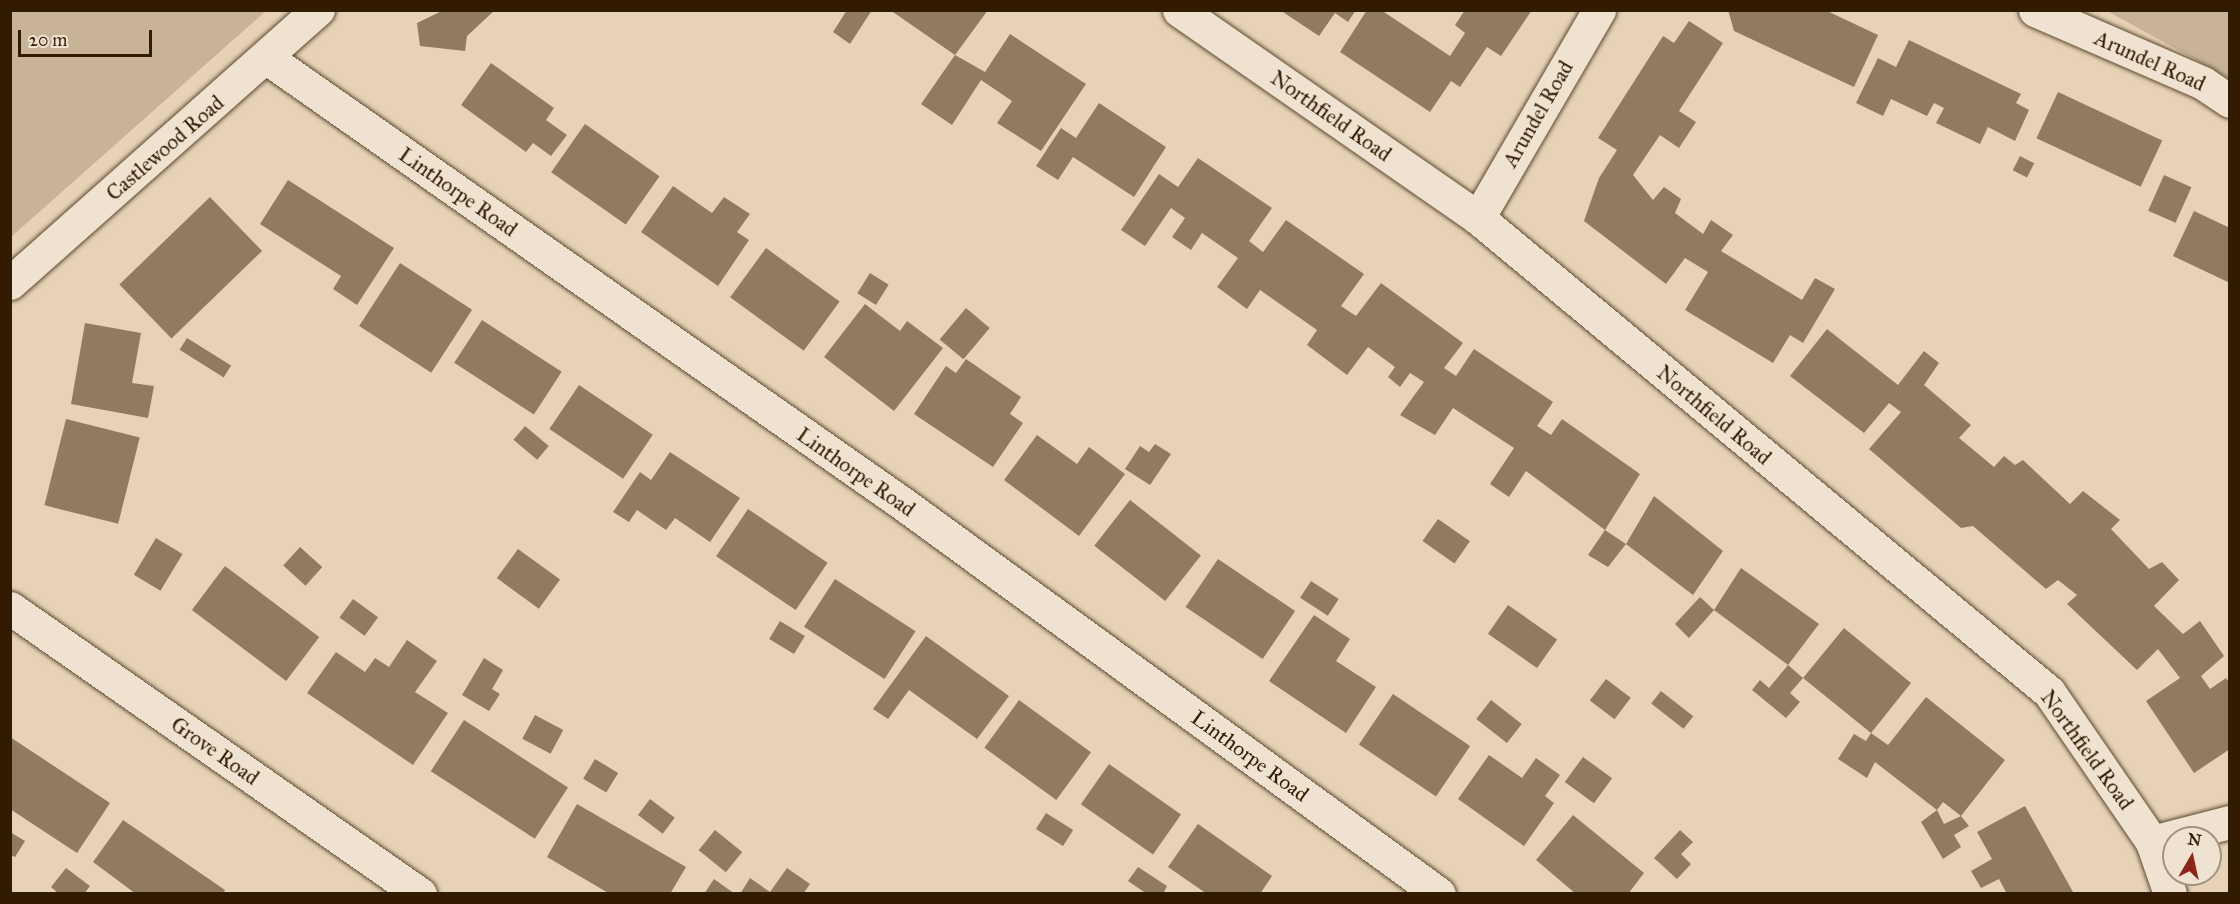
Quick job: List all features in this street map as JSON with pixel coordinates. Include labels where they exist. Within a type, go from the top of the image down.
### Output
[{"type":"street","name":"Castlewood Road","points":[[10,283],[267,58],[318,10]]},
{"type":"street","name":"Northfield Road","points":[[1179,10],[1478,218],[2049,692],[2152,842],[2170,894]]},
{"type":"street","name":"Arundel Road","points":[[1478,218],[1599,10]]},
{"type":"street","name":"Arundel Road","points":[[2035,10],[2203,83],[2229,101]]},
{"type":"street","name":"Linthorpe Road","points":[[267,58],[906,506],[1439,894]]},
{"type":"street","name":"Grove Road","points":[[10,608],[420,894]]},
{"type":"street","points":[[2152,842],[2229,822]]},
{"type":"shaded area","points":[[11,10],[266,10],[266,11],[11,237]]},
{"type":"shaded area","points":[[2107,11],[2229,11],[2229,78]]},
{"type":"building","points":[[444,10],[495,10],[467,36],[465,51],[420,46],[417,23]]},
{"type":"building","points":[[847,10],[872,10],[850,44],[833,32]]},
{"type":"building","points":[[890,10],[988,10],[955,55]]},
{"type":"building","points":[[1280,10],[1356,10],[1348,22],[1335,13],[1319,36]]},
{"type":"building","points":[[1367,10],[1381,10],[1450,56],[1465,33],[1455,25],[1465,10],[1532,10],[1501,56],[1487,47],[1460,87],[1451,81],[1430,112],[1340,52]]},
{"type":"building","points":[[1728,10],[1825,10],[1878,35],[1854,87],[1734,31]]},
{"type":"building","points":[[1689,21],[1723,43],[1679,111],[1696,122],[1679,148],[1660,135],[1633,175],[1653,200],[1664,187],[1681,199],[1675,213],[1703,234],[1711,220],[1733,235],[1721,251],[1802,300],[1815,278],[1835,289],[1803,343],[1790,335],[1773,363],[1685,310],[1708,272],[1685,258],[1666,284],[1584,221],[1599,178],[1617,150],[1598,138],[1663,36],[1674,43]]},
{"type":"building","points":[[1010,34],[1086,84],[1041,151],[997,123],[1012,101],[981,80],[952,125],[921,104],[955,55],[985,72]]},
{"type":"building","points":[[1909,40],[2021,94],[2016,103],[2029,110],[2015,141],[1988,127],[1980,144],[1936,123],[1944,108],[1934,103],[1927,116],[1891,99],[1883,116],[1856,103],[1878,58],[1896,67]]},
{"type":"building","points":[[491,63],[554,108],[546,120],[567,135],[551,156],[533,143],[526,152],[461,105]]},
{"type":"building","points":[[2058,92],[2162,141],[2141,187],[2036,138]]},
{"type":"building","points":[[1099,103],[1166,147],[1134,197],[1073,157],[1058,180],[1036,166],[1061,128],[1076,138]]},
{"type":"building","points":[[585,124],[660,176],[626,225],[551,172]]},
{"type":"building","points":[[2020,156],[2034,163],[2027,178],[2013,170]]},
{"type":"building","points":[[1198,158],[1272,208],[1249,241],[1263,252],[1286,220],[1364,274],[1341,306],[1356,316],[1381,283],[1463,343],[1444,368],[1456,376],[1474,349],[1553,402],[1537,426],[1551,435],[1562,419],[1640,474],[1605,530],[1526,471],[1509,497],[1490,484],[1514,448],[1453,408],[1435,435],[1400,415],[1424,382],[1410,373],[1400,387],[1388,377],[1395,367],[1368,347],[1347,375],[1307,345],[1317,330],[1260,290],[1247,309],[1217,287],[1238,258],[1202,233],[1191,250],[1172,237],[1185,218],[1171,208],[1145,246],[1121,230],[1159,174],[1178,187]]},
{"type":"building","points":[[2164,175],[2191,187],[2176,223],[2148,211]]},
{"type":"building","points":[[288,180],[394,248],[357,305],[333,289],[341,276],[260,224]]},
{"type":"building","points":[[673,186],[712,213],[724,197],[750,214],[737,232],[749,240],[718,286],[641,232]]},
{"type":"building","points":[[210,197],[262,251],[171,338],[119,285]]},
{"type":"building","points":[[2194,211],[2230,228],[2230,283],[2173,256]]},
{"type":"building","points":[[766,248],[840,301],[804,351],[730,297]]},
{"type":"building","points":[[400,263],[472,310],[431,373],[359,326]]},
{"type":"building","points":[[870,273],[889,285],[876,305],[857,293]]},
{"type":"building","points":[[865,304],[900,331],[907,321],[943,348],[894,411],[824,357]]},
{"type":"building","points":[[966,308],[990,328],[963,359],[940,339]]},
{"type":"building","points":[[482,320],[562,372],[534,415],[454,363]]},
{"type":"building","points":[[85,323],[141,333],[132,383],[154,386],[148,418],[71,404]]},
{"type":"building","points":[[1827,329],[1898,385],[1924,351],[1939,363],[1924,385],[1971,425],[1959,438],[1994,467],[2004,456],[2015,465],[2023,460],[2070,504],[2083,491],[2120,520],[2111,529],[2149,569],[2162,562],[2179,580],[2154,606],[2183,634],[2200,621],[2224,656],[2201,676],[2210,689],[2226,678],[2230,684],[2230,749],[2194,773],[2146,701],[2180,678],[2158,649],[2137,670],[2067,604],[2077,595],[2058,580],[2046,589],[1973,526],[1961,528],[1869,449],[1901,412],[1889,403],[1864,433],[1790,376]]},
{"type":"building","points":[[187,338],[231,366],[224,377],[180,350]]},
{"type":"building","points":[[966,359],[1021,397],[1010,414],[1023,423],[993,467],[914,414],[946,366],[956,373]]},
{"type":"building","points":[[579,385],[653,435],[623,479],[549,429]]},
{"type":"building","points":[[66,419],[140,437],[118,524],[44,505]]},
{"type":"building","points":[[525,426],[549,446],[537,460],[513,440]]},
{"type":"building","points":[[1037,435],[1077,464],[1089,447],[1125,474],[1079,536],[1004,480]]},
{"type":"building","points":[[1155,444],[1171,454],[1150,485],[1125,469],[1140,446],[1149,452]]},
{"type":"building","points":[[670,452],[740,498],[710,542],[675,518],[666,530],[637,510],[629,522],[613,512],[640,472],[651,480]]},
{"type":"building","points":[[1654,496],[1723,551],[1693,595],[1626,544]]},
{"type":"building","points":[[1130,500],[1201,555],[1165,601],[1094,546]]},
{"type":"building","points":[[748,509],[828,563],[796,610],[716,556]]},
{"type":"building","points":[[1438,519],[1470,541],[1454,563],[1423,541]]},
{"type":"building","points":[[1605,530],[1626,544],[1608,567],[1588,555]]},
{"type":"building","points":[[156,538],[183,554],[160,591],[134,575]]},
{"type":"building","points":[[300,547],[322,567],[306,586],[283,566]]},
{"type":"building","points":[[518,549],[560,580],[539,609],[497,578]]},
{"type":"building","points":[[1218,559],[1295,611],[1263,659],[1186,607]]},
{"type":"building","points":[[225,566],[319,637],[286,681],[192,610]]},
{"type":"building","points":[[1741,568],[1819,624],[1788,665],[1714,610]]},
{"type":"building","points":[[835,579],[916,631],[884,679],[804,627]]},
{"type":"building","points":[[1311,581],[1339,599],[1328,616],[1300,598]]},
{"type":"building","points":[[1700,597],[1714,610],[1689,638],[1675,624]]},
{"type":"building","points":[[353,599],[378,617],[365,636],[339,618]]},
{"type":"building","points":[[1508,605],[1557,639],[1537,668],[1488,634]]},
{"type":"building","points":[[1314,615],[1350,639],[1336,661],[1376,687],[1346,733],[1269,681]]},
{"type":"building","points":[[780,621],[805,636],[794,654],[769,639]]},
{"type":"building","points":[[1844,628],[1911,683],[1871,733],[1803,678]]},
{"type":"building","points":[[926,636],[1009,696],[977,739],[909,690],[888,719],[873,709]]},
{"type":"building","points":[[407,640],[437,661],[415,692],[448,713],[413,765],[307,693],[336,652],[365,672],[375,658],[389,667]]},
{"type":"building","points":[[484,658],[503,670],[492,689],[500,694],[489,711],[462,695]]},
{"type":"building","points":[[1788,665],[1803,678],[1790,693],[1800,702],[1786,718],[1752,690],[1760,680],[1769,688]]},
{"type":"building","points":[[1606,679],[1631,698],[1615,719],[1590,701]]},
{"type":"building","points":[[1661,691],[1693,716],[1683,729],[1651,704]]},
{"type":"building","points":[[1393,694],[1470,746],[1436,797],[1359,745]]},
{"type":"building","points":[[1926,697],[2005,760],[1961,816],[1943,802],[1937,810],[1875,762],[1867,778],[1838,759],[1854,734],[1866,741],[1871,733],[1888,745]]},
{"type":"building","points":[[1019,700],[1091,752],[1056,800],[984,748]]},
{"type":"building","points":[[1491,700],[1522,724],[1507,743],[1476,719]]},
{"type":"building","points":[[535,715],[563,730],[551,754],[522,739]]},
{"type":"building","points":[[464,720],[568,788],[535,839],[431,771]]},
{"type":"building","points":[[10,737],[110,803],[77,853],[10,809]]},
{"type":"building","points":[[1489,755],[1522,778],[1536,758],[1560,775],[1545,796],[1554,803],[1524,846],[1458,799]]},
{"type":"building","points":[[1583,757],[1612,778],[1594,803],[1565,782]]},
{"type":"building","points":[[595,759],[618,773],[606,793],[583,779]]},
{"type":"building","points":[[1109,764],[1181,814],[1153,855],[1081,804]]},
{"type":"building","points":[[650,799],[675,818],[663,834],[638,815]]},
{"type":"building","points":[[577,804],[686,867],[670,894],[610,894],[547,857]]},
{"type":"building","points":[[2025,806],[2073,892],[2070,894],[2007,894],[1999,879],[1981,888],[1971,871],[1992,859],[1977,832]]},
{"type":"building","points":[[1937,810],[1944,824],[1961,816],[1969,826],[1954,835],[1961,847],[1943,859],[1921,822]]},
{"type":"building","points":[[1046,813],[1073,830],[1063,846],[1036,829]]},
{"type":"building","points":[[1573,815],[1644,873],[1628,894],[1576,894],[1536,860]]},
{"type":"building","points":[[123,820],[225,890],[223,894],[136,894],[93,862]]},
{"type":"building","points":[[1198,824],[1272,876],[1260,894],[1207,894],[1168,867]]},
{"type":"building","points":[[715,830],[742,852],[726,872],[699,850]]},
{"type":"building","points":[[1680,830],[1693,842],[1681,854],[1691,864],[1677,879],[1654,858]]},
{"type":"building","points":[[10,832],[25,841],[15,857],[10,855]]},
{"type":"building","points":[[1138,867],[1167,886],[1163,894],[1147,894],[1128,881]]},
{"type":"building","points":[[66,868],[90,886],[84,894],[59,894],[51,887]]},
{"type":"building","points":[[787,868],[810,884],[803,894],[740,894],[750,878],[770,892]]},
{"type":"building","points":[[714,879],[735,894],[704,894]]}]
